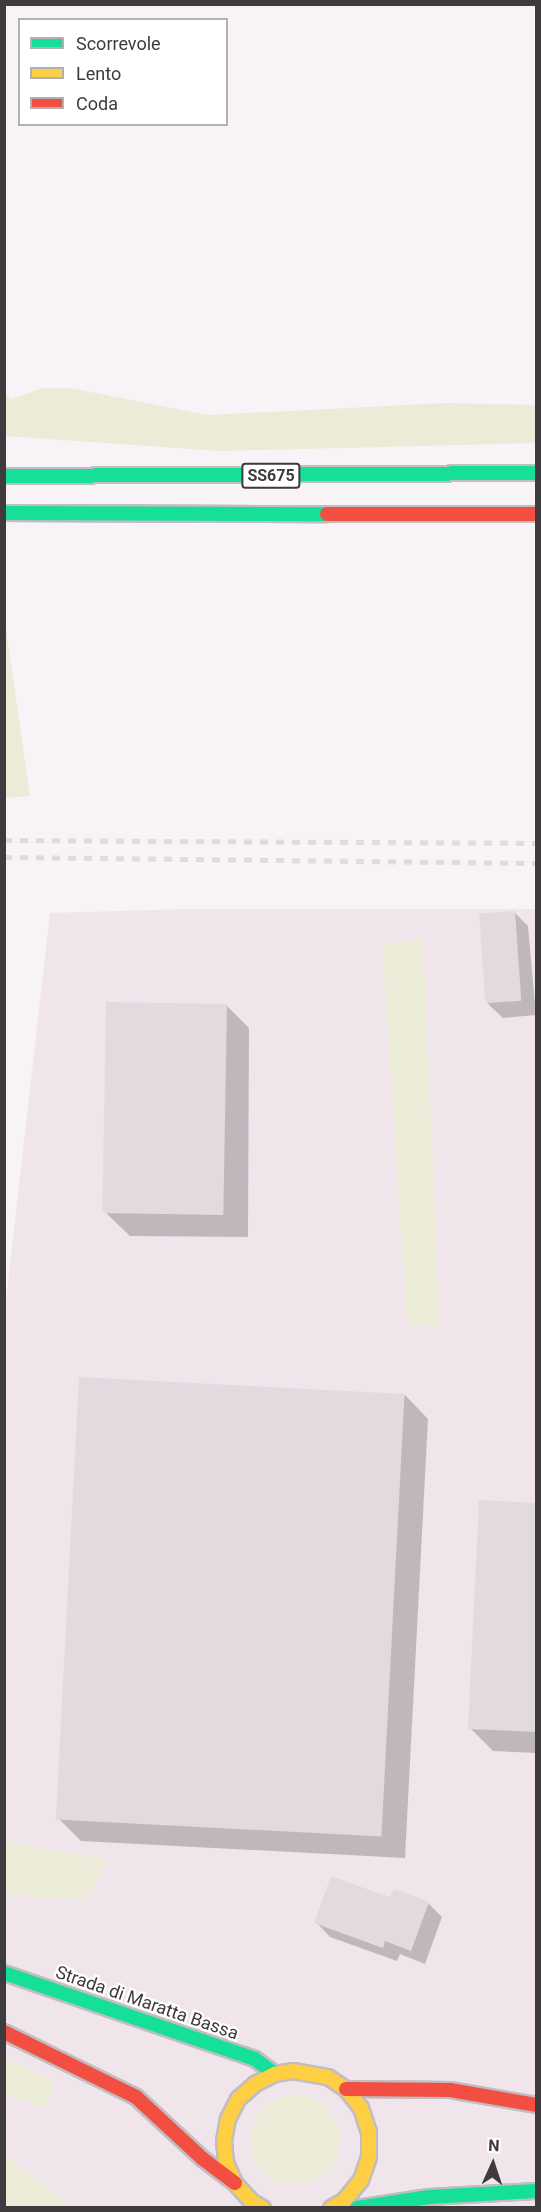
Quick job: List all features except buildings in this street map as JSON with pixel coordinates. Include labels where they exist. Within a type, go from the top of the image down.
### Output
[{"type":"main road","name":"SS675","points":[[4,476],[148,477],[537,473]]},
{"type":"main road","name":"SS675","points":[[4,513],[537,514]]},
{"type":"main road","name":"Strada di Maratta Bassa","points":[[4,1973],[255,2059],[275,2074]]},
{"type":"main road","points":[[4,2031],[136,2097],[235,2184],[252,2202],[263,2208]]},
{"type":"main road","points":[[229,2199],[235,2184],[226,2163],[224,2141],[228,2119],[238,2099],[255,2084],[275,2074],[293,2071],[311,2072],[328,2077],[346,2089],[364,2116],[369,2132],[369,2157],[361,2180],[345,2200],[331,2208]]},
{"type":"main road","points":[[346,2089],[450,2090],[537,2105]]},
{"type":"main road","points":[[357,2208],[429,2197],[518,2190],[537,2191]]},
{"type":"shaded area","points":[[187,909],[536,909],[536,2207],[5,2208],[4,1317],[50,913]]},
{"type":"green space","points":[[43,388],[70,388],[208,415],[447,403],[536,405],[536,443],[220,451],[5,436],[5,394],[12,399]]},
{"type":"green space","points":[[4,614],[30,796],[5,798],[4,798]]},
{"type":"green space","points":[[423,939],[440,1326],[407,1326],[382,945]]},
{"type":"green space","points":[[5,1841],[108,1860],[86,1900],[5,1895]]},
{"type":"green space","points":[[4,2057],[56,2083],[45,2108],[5,2095]]},
{"type":"green space","points":[[295,2095],[312,2099],[327,2108],[336,2123],[340,2140],[336,2157],[327,2172],[312,2181],[295,2185],[278,2181],[263,2172],[254,2157],[250,2140],[254,2123],[263,2108],[278,2099]]},
{"type":"green space","points":[[5,2156],[57,2194],[66,2207],[5,2207]]},
{"type":"railway","points":[[4,840],[536,843]]},
{"type":"railway","points":[[4,857],[536,863]]},
{"type":"traffic: fast","points":[[4,476],[536,473]]},
{"type":"traffic: fast","points":[[4,513],[327,514]]},
{"type":"traffic: fast","points":[[4,1973],[255,2059],[275,2074]]},
{"type":"traffic: fast","points":[[357,2208],[429,2197],[536,2191]]},
{"type":"traffic: slow","points":[[263,2208],[252,2202],[235,2183],[226,2163],[224,2141],[228,2119],[238,2099],[255,2084],[275,2074],[293,2071],[328,2077],[346,2089],[361,2108],[369,2132],[369,2157],[361,2180],[345,2200],[331,2208]]},
{"type":"traffic: jam","points":[[327,514],[536,514]]},
{"type":"traffic: jam","points":[[4,2032],[136,2097],[203,2159],[235,2183]]},
{"type":"traffic: jam","points":[[346,2089],[450,2090],[536,2105]]}]
